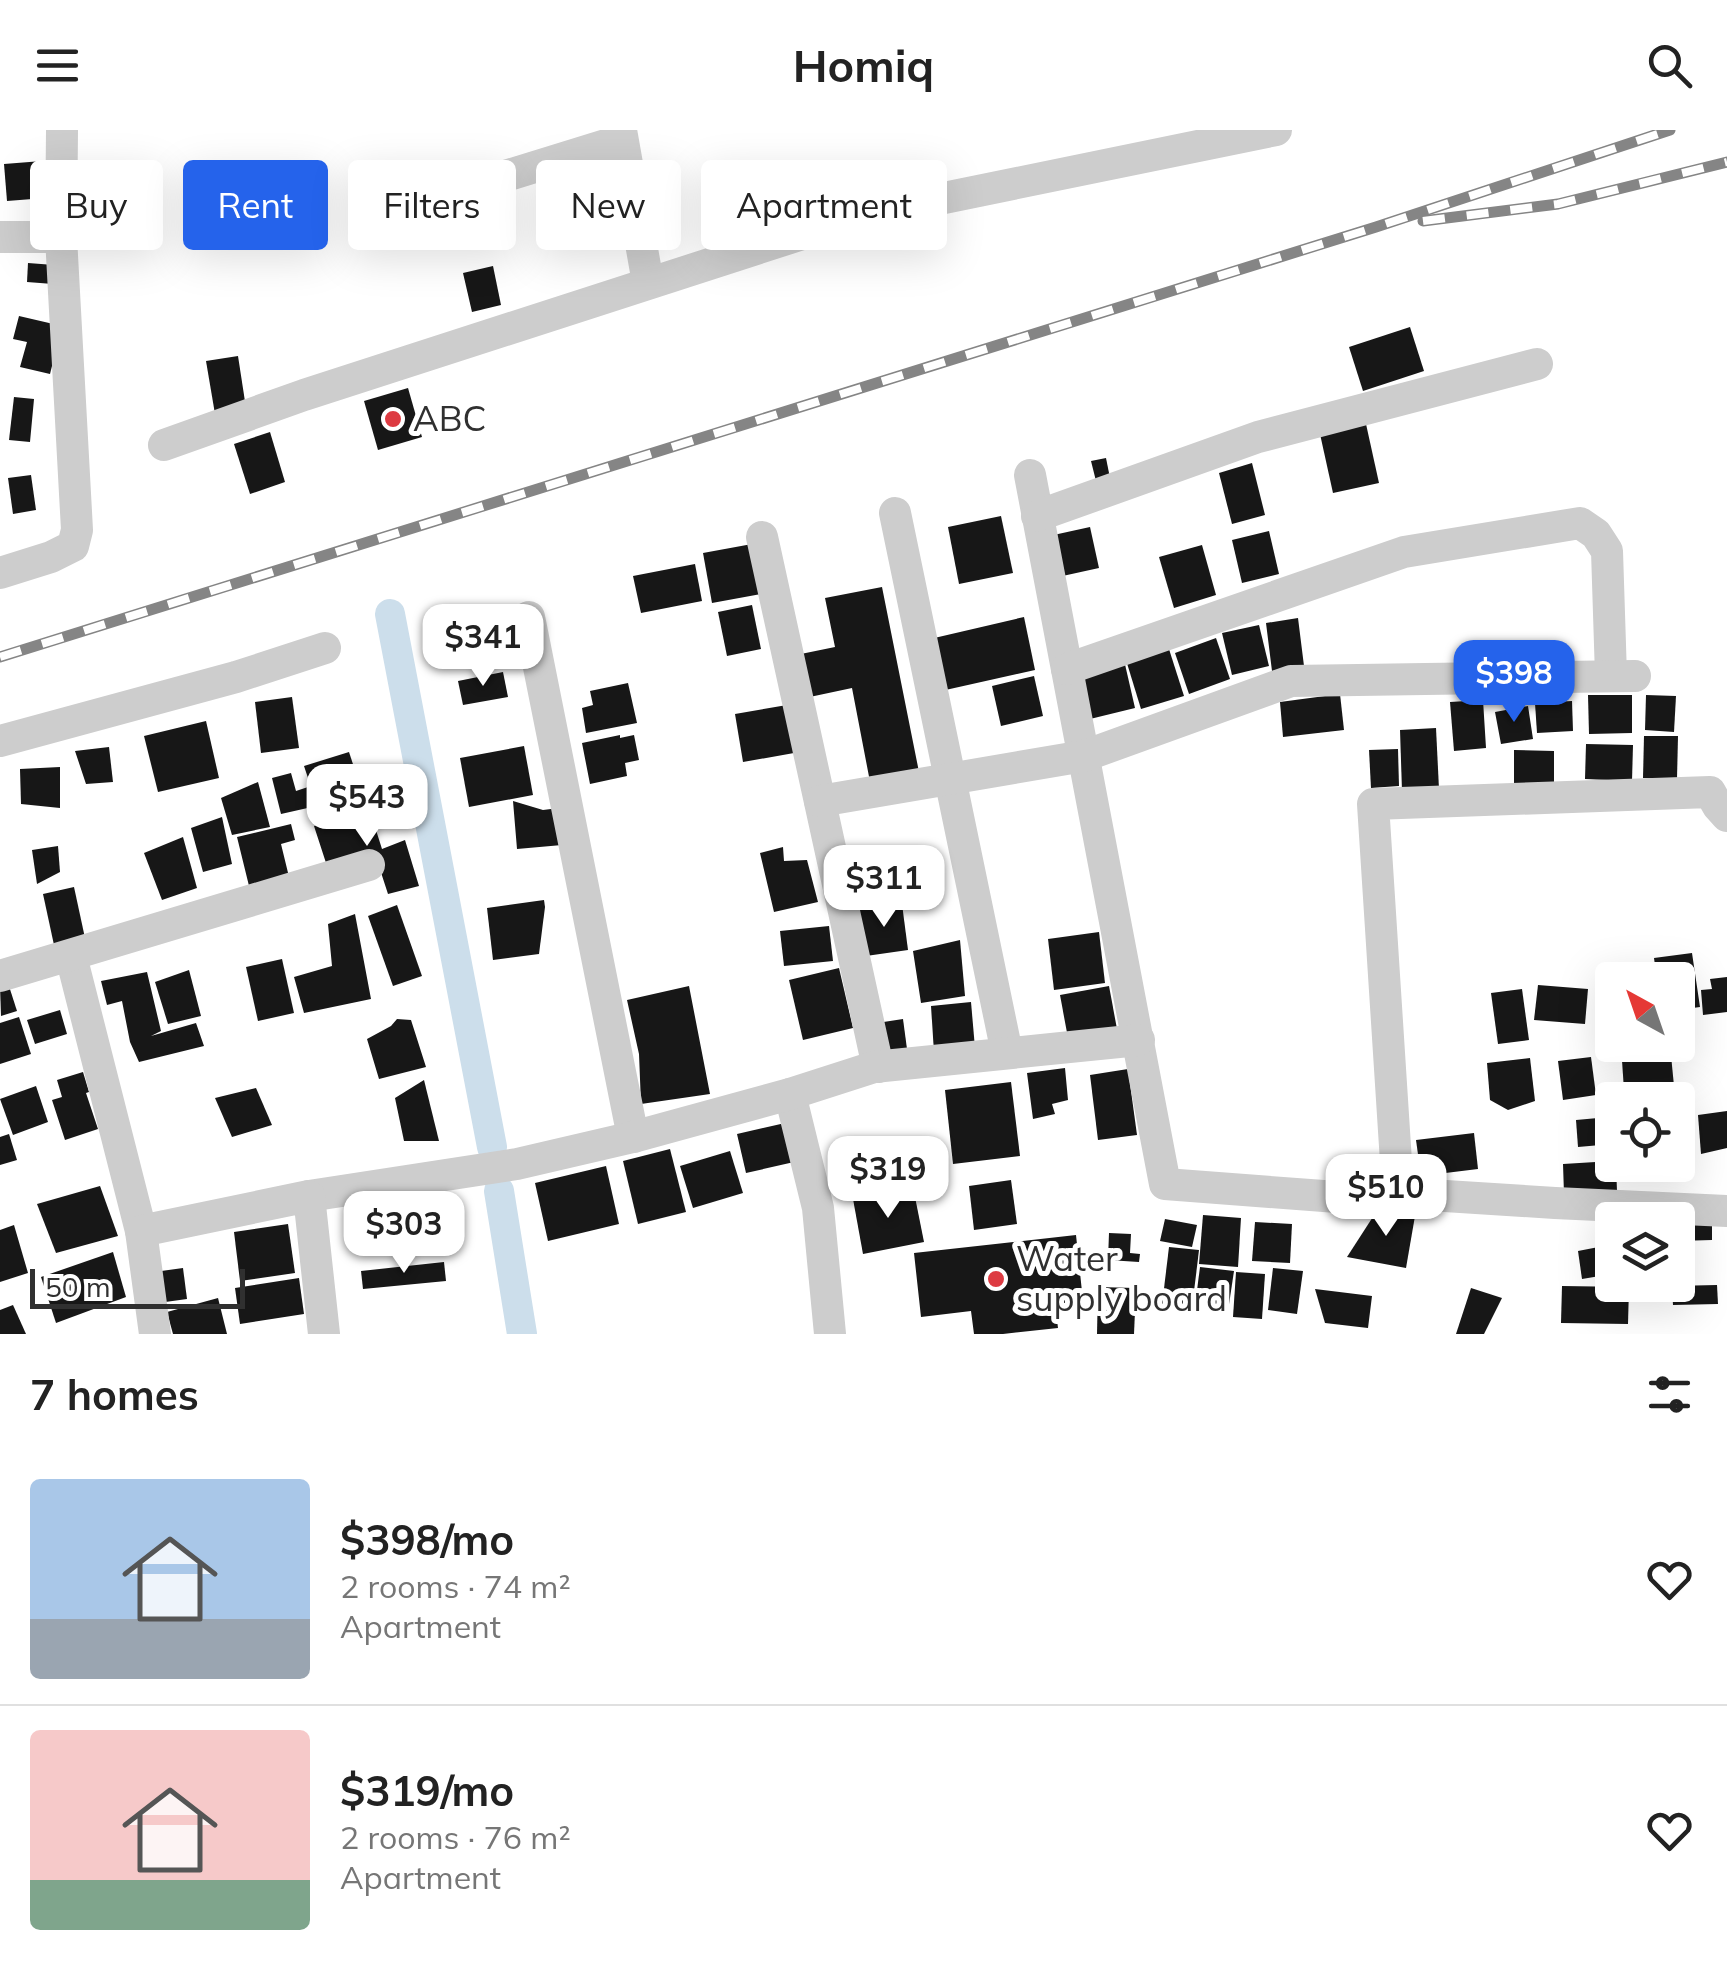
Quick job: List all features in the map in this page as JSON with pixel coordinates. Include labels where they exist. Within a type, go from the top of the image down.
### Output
[{"type":"street","points":[[62,130],[62,160]]},
{"type":"street","points":[[164,445],[861,214],[1276,130]]},
{"type":"street","points":[[516,170],[622,135],[648,283]]},
{"type":"street","points":[[0,237],[30,237]]},
{"type":"street","points":[[0,573],[74,546],[62,250]]},
{"type":"street","points":[[1037,516],[1258,437],[1536,364]]},
{"type":"street","points":[[1030,476],[1165,1184],[1336,1197],[1398,1193],[1727,1211]]},
{"type":"street","points":[[895,512],[1007,1053]]},
{"type":"street","points":[[820,801],[1084,756],[1291,682],[1623,676],[1607,551],[1596,534],[1580,522],[1404,552],[1067,669]]},
{"type":"street","points":[[762,537],[878,1067]]},
{"type":"street","points":[[529,617],[633,1137]]},
{"type":"street","points":[[0,741],[236,678],[325,648]]},
{"type":"street","points":[[1398,1193],[1373,804],[1710,792],[1727,816]]},
{"type":"street","points":[[0,976],[369,865]]},
{"type":"street","points":[[71,956],[141,1230],[156,1334]]},
{"type":"street","points":[[141,1230],[309,1196],[484,1170],[633,1137],[878,1067],[1139,1040]]},
{"type":"street","points":[[790,1094],[818,1208],[830,1334]]},
{"type":"street","points":[[309,1196],[324,1334]]},
{"type":"building","points":[[30,162],[30,199],[7,201],[4,164]]},
{"type":"building","points":[[28,263],[54,265],[53,284],[27,282]]},
{"type":"building","points":[[493,266],[501,305],[472,312],[463,273]]},
{"type":"building","points":[[19,316],[62,326],[50,374],[20,367],[27,342],[13,339]]},
{"type":"building","points":[[1410,327],[1424,371],[1363,391],[1349,347]]},
{"type":"building","points":[[238,356],[246,408],[215,414],[206,361]]},
{"type":"building","name":"ABC","points":[[408,388],[422,437],[378,450],[364,401]]},
{"type":"building","points":[[14,397],[34,399],[30,442],[9,440]]},
{"type":"building","points":[[1366,424],[1379,483],[1333,493],[1320,434]]},
{"type":"building","points":[[270,432],[285,482],[250,494],[234,444]]},
{"type":"building","points":[[1106,458],[1110,478],[1096,481],[1091,461]]},
{"type":"building","points":[[1252,463],[1265,515],[1232,524],[1219,473]]},
{"type":"building","points":[[31,475],[36,510],[13,514],[8,478]]},
{"type":"building","points":[[1001,516],[1013,573],[959,584],[948,527]]},
{"type":"building","points":[[1090,527],[1099,568],[1058,577],[1049,536]]},
{"type":"building","points":[[1269,531],[1279,574],[1242,583],[1232,540]]},
{"type":"building","points":[[752,544],[761,594],[712,603],[703,553]]},
{"type":"building","points":[[1202,545],[1216,595],[1174,608],[1159,557]]},
{"type":"building","points":[[695,564],[702,601],[641,613],[633,576]]},
{"type":"building","points":[[882,587],[920,777],[871,787],[852,688],[805,698],[796,655],[835,647],[825,598]]},
{"type":"building","points":[[752,605],[761,649],[727,656],[718,612]]},
{"type":"building","points":[[514,609],[521,645],[439,662],[432,625]]},
{"type":"building","points":[[1024,617],[1035,670],[941,691],[930,639]]},
{"type":"building","points":[[1298,618],[1304,666],[1272,671],[1266,623]]},
{"type":"building","points":[[1259,625],[1269,666],[1232,675],[1222,633]]},
{"type":"building","points":[[1216,638],[1230,679],[1189,694],[1175,653]]},
{"type":"building","points":[[1168,646],[1184,696],[1141,709],[1126,660]]},
{"type":"building","points":[[1124,660],[1135,708],[1090,719],[1079,670]]},
{"type":"building","points":[[503,672],[508,697],[463,705],[458,681]]},
{"type":"building","points":[[1034,676],[1043,716],[1001,726],[992,686]]},
{"type":"building","points":[[628,683],[637,723],[586,733],[582,708],[593,705],[590,691]]},
{"type":"building","points":[[1340,694],[1344,730],[1283,737],[1280,702]]},
{"type":"building","points":[[1588,695],[1632,695],[1632,733],[1589,734]]},
{"type":"building","points":[[1646,695],[1676,696],[1674,732],[1645,730]]},
{"type":"building","points":[[292,697],[299,748],[261,753],[255,702]]},
{"type":"building","points":[[1483,700],[1486,748],[1454,751],[1450,702]]},
{"type":"building","points":[[1572,701],[1573,731],[1537,733],[1535,703]]},
{"type":"building","points":[[787,705],[794,753],[743,762],[735,714]]},
{"type":"building","points":[[1528,706],[1533,739],[1501,744],[1495,712]]},
{"type":"building","points":[[206,721],[219,778],[158,792],[144,736]]},
{"type":"building","points":[[1436,728],[1439,789],[1402,791],[1400,730]]},
{"type":"building","points":[[634,735],[639,760],[625,763],[627,776],[590,784],[582,743]]},
{"type":"building","points":[[1644,736],[1678,736],[1677,779],[1643,778]]},
{"type":"building","points":[[1586,744],[1633,745],[1632,781],[1585,779]]},
{"type":"building","points":[[524,746],[533,795],[469,807],[460,758]]},
{"type":"building","points":[[109,747],[113,782],[86,784],[75,751]]},
{"type":"building","points":[[1398,749],[1399,786],[1371,788],[1369,750]]},
{"type":"building","points":[[1514,750],[1554,751],[1554,785],[1514,785]]},
{"type":"building","points":[[349,752],[367,807],[322,820],[304,766]]},
{"type":"building","points":[[60,767],[60,808],[21,804],[20,769]]},
{"type":"building","points":[[291,773],[296,791],[308,787],[312,807],[281,814],[272,778]]},
{"type":"building","points":[[258,782],[270,827],[232,835],[221,798]]},
{"type":"building","points":[[513,801],[543,810],[559,808],[562,845],[517,849]]},
{"type":"building","points":[[369,808],[382,849],[405,840],[419,886],[388,894],[374,851],[327,866],[314,826]]},
{"type":"building","points":[[222,817],[232,864],[203,872],[191,828]]},
{"type":"building","points":[[291,824],[295,840],[281,844],[290,881],[250,890],[237,837]]},
{"type":"building","points":[[183,837],[197,888],[162,900],[144,853]]},
{"type":"building","points":[[58,846],[60,872],[37,884],[32,850]]},
{"type":"building","points":[[898,846],[904,891],[859,897],[853,852]]},
{"type":"building","points":[[783,847],[784,861],[807,860],[818,902],[774,912],[760,853]]},
{"type":"building","points":[[74,887],[85,938],[54,945],[43,894]]},
{"type":"building","points":[[544,900],[539,954],[493,960],[487,908]]},
{"type":"building","points":[[902,904],[908,950],[866,956],[859,910]]},
{"type":"building","points":[[397,905],[422,976],[393,986],[368,916]]},
{"type":"building","points":[[355,914],[371,999],[304,1013],[294,977],[332,966],[328,924]]},
{"type":"building","points":[[829,926],[833,961],[784,966],[780,931]]},
{"type":"building","points":[[1099,932],[1105,983],[1054,990],[1048,939]]},
{"type":"building","points":[[960,940],[965,996],[921,1003],[913,951]]},
{"type":"building","points":[[1692,953],[1693,962],[1655,962],[1654,958]]},
{"type":"building","points":[[282,959],[294,1013],[258,1021],[246,967]]},
{"type":"building","points":[[839,968],[853,1028],[803,1040],[789,980]]},
{"type":"building","points":[[189,970],[201,1016],[168,1024],[155,982]]},
{"type":"building","points":[[147,972],[161,1031],[151,1036],[196,1023],[204,1046],[139,1062],[130,1042],[122,1001],[107,1005],[101,981]]},
{"type":"building","points":[[1695,973],[1700,1007],[1695,1008]]},
{"type":"building","points":[[1727,977],[1727,1012],[1703,1015],[1701,990],[1712,989],[1710,979]]},
{"type":"building","points":[[8,983],[17,1011],[1,1016],[0,986]]},
{"type":"building","points":[[1538,985],[1588,989],[1585,1024],[1534,1020]]},
{"type":"building","points":[[689,986],[710,1094],[641,1104],[639,1054],[627,1000]]},
{"type":"building","points":[[1109,986],[1117,1029],[1068,1038],[1060,995]]},
{"type":"building","points":[[1522,989],[1529,1040],[1498,1044],[1491,993]]},
{"type":"building","points":[[971,1002],[975,1048],[934,1052],[931,1006]]},
{"type":"building","points":[[60,1010],[67,1034],[35,1044],[27,1020]]},
{"type":"building","points":[[19,1017],[31,1054],[0,1064],[0,1023]]},
{"type":"building","points":[[397,1019],[411,1020],[426,1067],[379,1079],[367,1039]]},
{"type":"building","points":[[903,1019],[907,1049],[881,1052],[877,1023]]},
{"type":"building","points":[[1591,1057],[1595,1095],[1563,1100],[1558,1061]]},
{"type":"building","points":[[1530,1058],[1535,1101],[1508,1110],[1490,1100],[1487,1063]]},
{"type":"building","points":[[1622,1062],[1672,1062],[1674,1082],[1623,1082]]},
{"type":"building","points":[[1065,1068],[1068,1100],[1052,1104],[1055,1114],[1033,1119],[1027,1073]]},
{"type":"building","points":[[1128,1069],[1137,1135],[1098,1140],[1090,1075]]},
{"type":"building","points":[[83,1072],[98,1129],[65,1140],[52,1100],[62,1097],[57,1080]]},
{"type":"building","points":[[424,1080],[439,1141],[404,1141],[395,1098]]},
{"type":"building","points":[[1011,1082],[1020,1156],[953,1164],[945,1090]]},
{"type":"building","points":[[36,1086],[48,1122],[13,1135],[0,1099]]},
{"type":"building","points":[[256,1088],[272,1125],[232,1137],[215,1098]]},
{"type":"building","points":[[1727,1111],[1727,1148],[1701,1154],[1698,1115]]},
{"type":"building","points":[[1595,1118],[1595,1146],[1578,1147],[1576,1120]]},
{"type":"building","points":[[794,1121],[803,1160],[746,1173],[737,1134]]},
{"type":"building","points":[[1474,1133],[1478,1169],[1421,1176],[1416,1140]]},
{"type":"building","points":[[9,1134],[17,1160],[0,1165],[0,1137]]},
{"type":"building","points":[[670,1149],[686,1212],[638,1224],[623,1161]]},
{"type":"building","points":[[730,1151],[743,1193],[693,1208],[680,1166]]},
{"type":"building","points":[[1595,1162],[1595,1182],[1617,1182],[1617,1191],[1564,1194],[1563,1164]]},
{"type":"building","points":[[606,1166],[619,1224],[548,1241],[535,1183]]},
{"type":"building","points":[[1011,1180],[1017,1224],[974,1230],[969,1186]]},
{"type":"building","points":[[100,1186],[118,1236],[56,1253],[37,1204]]},
{"type":"building","points":[[913,1187],[924,1242],[863,1254],[853,1199]]},
{"type":"building","points":[[1378,1209],[1415,1216],[1406,1268],[1347,1257]]},
{"type":"building","points":[[1712,1213],[1712,1240],[1695,1240],[1695,1216]]},
{"type":"building","points":[[1203,1215],[1241,1218],[1238,1267],[1199,1264]]},
{"type":"building","points":[[1165,1219],[1197,1225],[1192,1247],[1160,1241]]},
{"type":"building","points":[[1255,1222],[1292,1224],[1290,1263],[1252,1261]]},
{"type":"building","points":[[288,1224],[295,1273],[240,1281],[234,1232]]},
{"type":"building","points":[[14,1225],[28,1273],[0,1282],[0,1230]]},
{"type":"building","points":[[1109,1233],[1131,1234],[1130,1253],[1140,1254],[1139,1262],[1108,1260]]},
{"type":"building","points":[[1076,1235],[1083,1301],[1055,1304],[1058,1328],[974,1334],[971,1311],[921,1317],[914,1253]]},
{"type":"building","points":[[1169,1247],[1199,1250],[1192,1308],[1162,1305]]},
{"type":"building","points":[[1595,1248],[1595,1277],[1582,1279],[1578,1251]]},
{"type":"building","points":[[113,1252],[126,1297],[56,1323],[41,1277]]},
{"type":"building","points":[[444,1262],[446,1281],[363,1289],[361,1271]]},
{"type":"building","points":[[1200,1267],[1234,1271],[1228,1311],[1195,1306]]},
{"type":"building","points":[[183,1268],[187,1299],[158,1303],[154,1272]]},
{"type":"building","points":[[1273,1268],[1303,1271],[1297,1314],[1268,1310]]},
{"type":"building","points":[[1236,1272],[1265,1274],[1262,1319],[1233,1317]]},
{"type":"building","points":[[299,1278],[304,1314],[240,1324],[235,1288]]},
{"type":"building","points":[[1695,1285],[1717,1285],[1718,1304],[1673,1305],[1695,1302]]},
{"type":"building","points":[[1562,1286],[1595,1286],[1595,1302],[1629,1302],[1628,1324],[1561,1323]]},
{"type":"building","points":[[1098,1287],[1136,1288],[1134,1334],[1097,1334]]},
{"type":"building","points":[[1471,1288],[1502,1298],[1484,1334],[1456,1334]]},
{"type":"building","points":[[1315,1289],[1372,1296],[1368,1328],[1325,1323]]},
{"type":"building","points":[[218,1298],[227,1334],[173,1334],[167,1312]]},
{"type":"building","points":[[13,1305],[26,1334],[0,1334],[0,1310]]},
{"type":"waterway","points":[[390,614],[492,1147]]},
{"type":"waterway","points":[[499,1191],[522,1334]]},
{"type":"railway","points":[[0,657],[1376,227],[1670,130]]},
{"type":"railway","points":[[1423,221],[1558,204],[1727,162]]},
{"type":"place","name":"ABC","points":[[393,419]]},
{"type":"place","name":"Water supply board","points":[[996,1279]]}]
